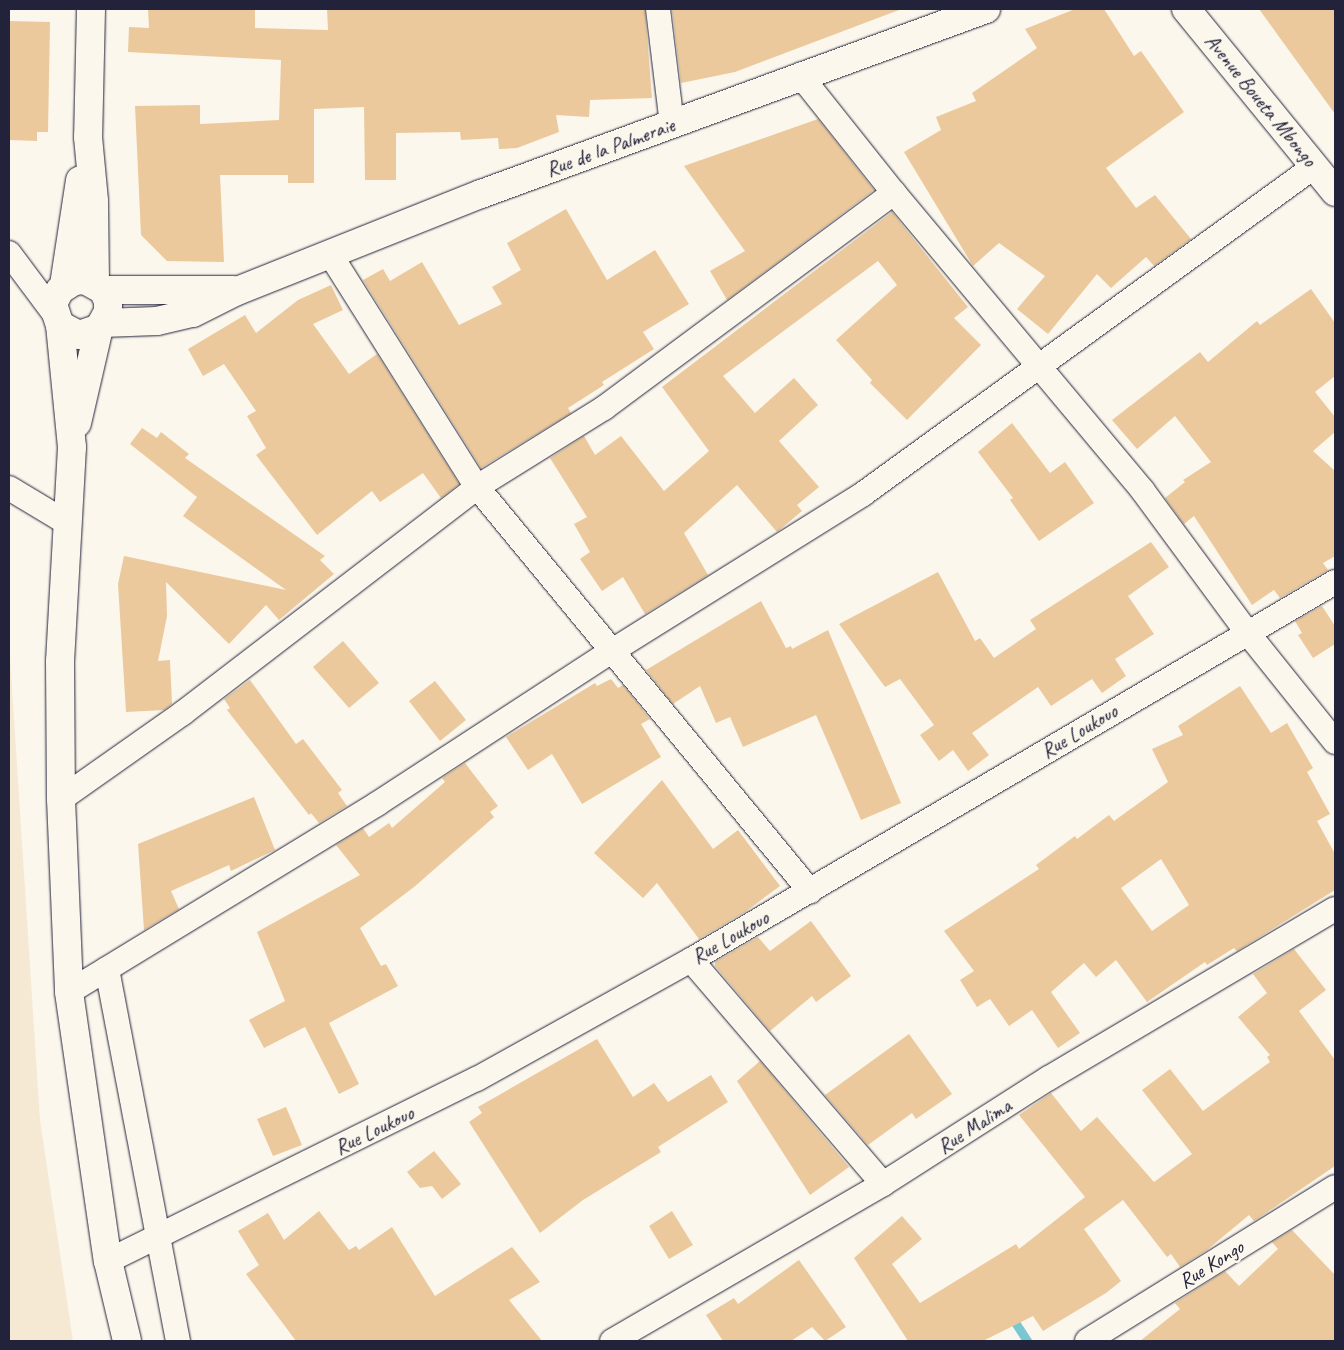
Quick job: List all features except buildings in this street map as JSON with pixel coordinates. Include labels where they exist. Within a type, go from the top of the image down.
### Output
[{"type":"main road","points":[[72,446],[108,301],[99,287],[88,137],[91,9]]},
{"type":"main road","name":"Rue de la Palmeraie","points":[[237,290],[800,75],[986,9]]},
{"type":"main road","name":"Avenue Boueta Mbongo","points":[[1186,9],[1328,180]]},
{"type":"main road","points":[[88,137],[59,303],[72,446],[60,661],[61,799],[69,992],[108,1261],[126,1341]]},
{"type":"main road","points":[[59,303],[85,280],[99,287],[237,290]]},
{"type":"main road","points":[[59,303],[79,335],[101,325],[157,321],[193,313],[237,290]]},
{"type":"street","points":[[658,9],[672,125]]},
{"type":"street","points":[[800,75],[894,193],[1143,491],[1247,632],[1335,742]]},
{"type":"street","points":[[69,992],[378,804],[612,651],[863,494],[1039,366],[1328,180]]},
{"type":"street","points":[[61,799],[183,713],[477,487],[604,408],[894,193]]},
{"type":"street","points":[[330,254],[477,487],[810,891]]},
{"type":"street","points":[[15,261],[59,303]]},
{"type":"street","points":[[9,488],[69,524]]},
{"type":"street","name":"Rue Loukouo","points":[[108,1261],[477,1079],[691,960],[1335,582]]},
{"type":"street","name":"Rue Malima","points":[[612,1341],[883,1184],[1049,1078],[1335,909]]},
{"type":"street","points":[[691,960],[883,1184]]},
{"type":"street","points":[[107,969],[178,1341]]},
{"type":"street","name":"Rue Kongo","points":[[1087,1341],[1335,1187]]},
{"type":"shaded area","points":[[9,642],[40,1120],[73,1341],[9,1341]]},
{"type":"waterway","points":[[1011,1316],[1027,1341]]}]
